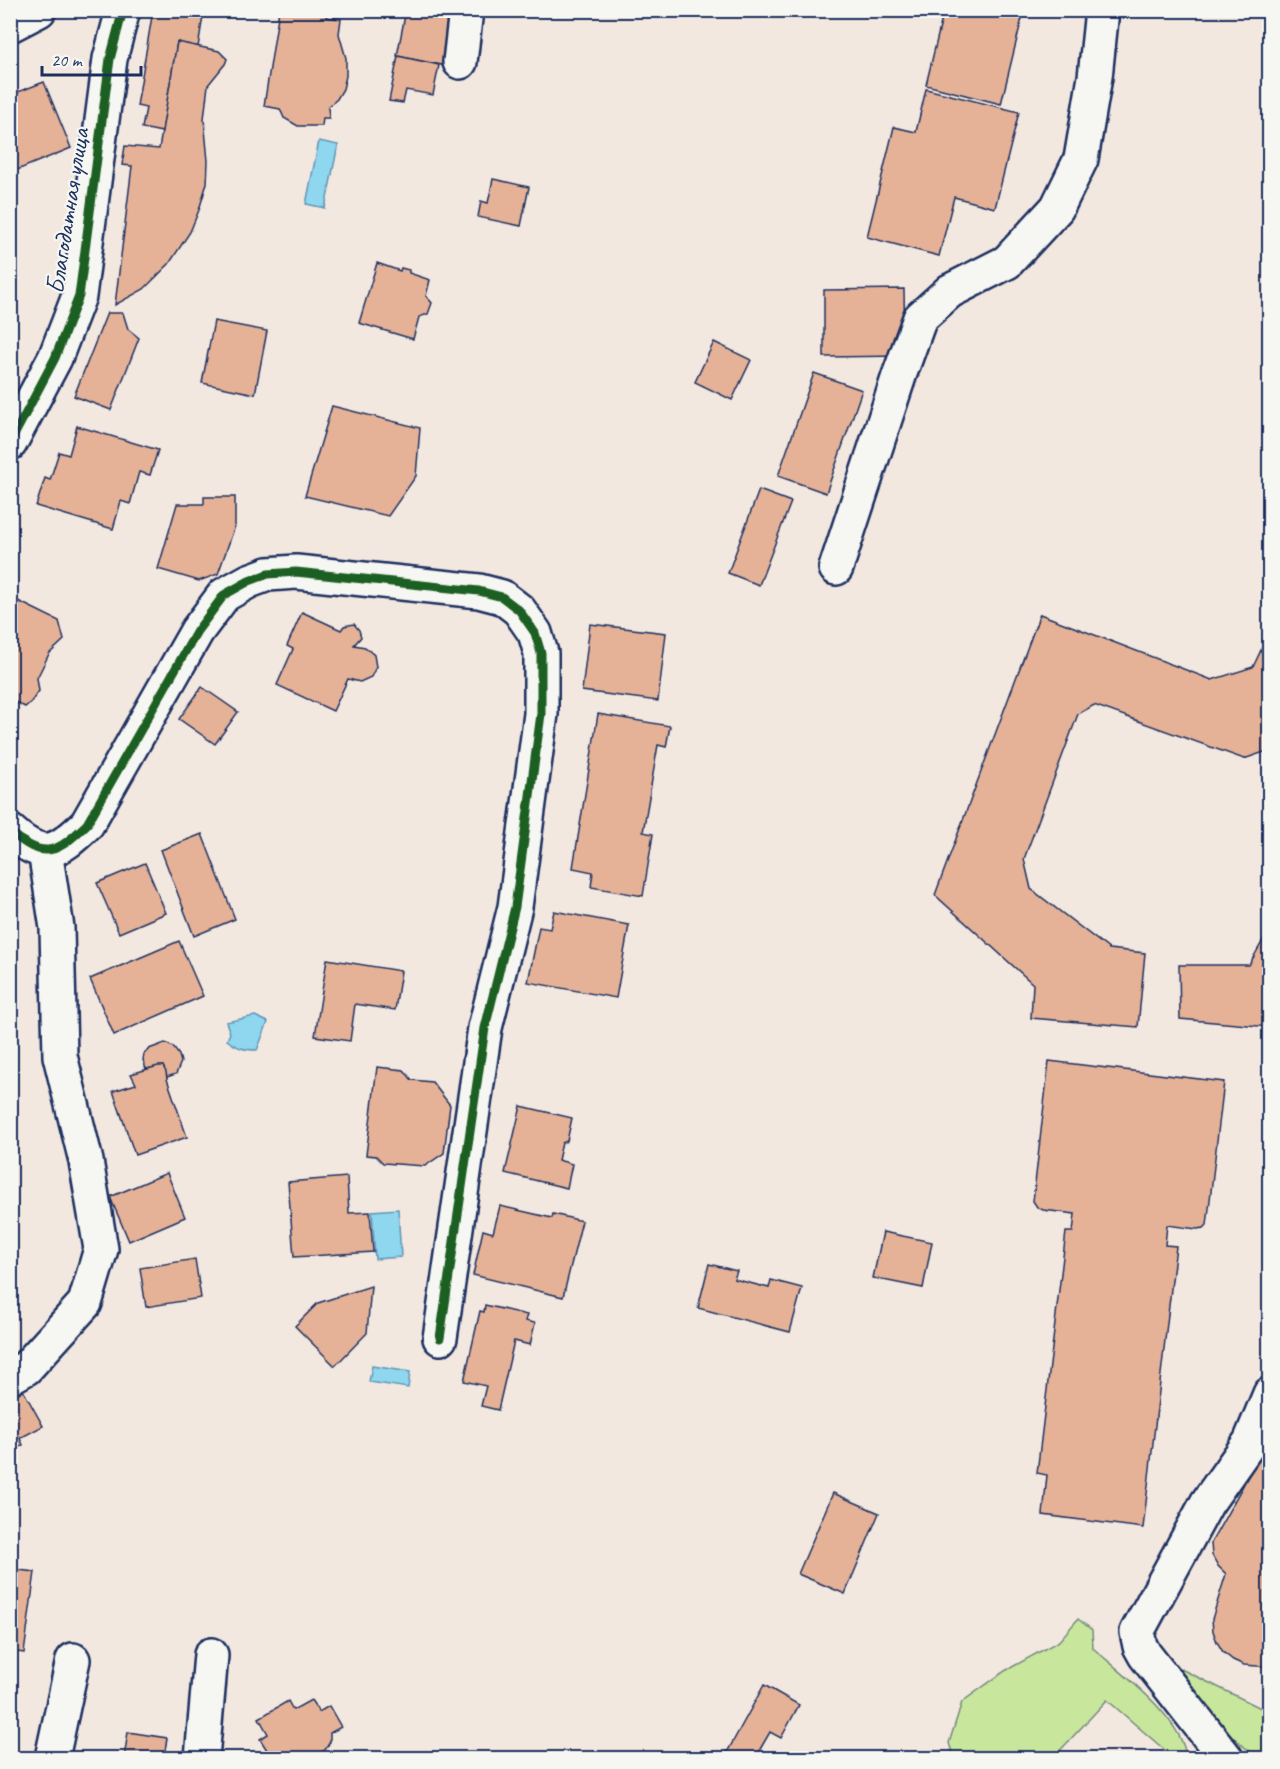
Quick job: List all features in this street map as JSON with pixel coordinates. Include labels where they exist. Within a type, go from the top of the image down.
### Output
[{"type":"street","points":[[10,25],[39,10]]},
{"type":"street","name":"Благодатная улица","points":[[10,443],[55,358],[79,296],[110,59],[123,10]]},
{"type":"street","points":[[460,62],[466,10]]},
{"type":"street","points":[[836,568],[920,318],[950,291],[1007,262],[1057,208],[1081,159],[1095,77],[1102,10]]},
{"type":"street","points":[[10,831],[24,844],[45,851],[67,844],[87,824],[197,631],[224,595],[249,581],[268,574],[296,572],[479,591],[502,597],[519,610],[535,633],[541,652],[541,714],[516,907],[485,1028],[440,1338]]},
{"type":"street","points":[[10,1377],[26,1368],[85,1303],[101,1249],[86,1161],[60,1056],[57,928],[45,851]]},
{"type":"street","points":[[1226,1758],[1145,1655],[1137,1632],[1207,1503],[1250,1442],[1269,1394]]},
{"type":"street","points":[[202,1758],[211,1655]]},
{"type":"street","points":[[51,1758],[73,1660]]},
{"type":"green space","points":[[1078,1619],[1092,1630],[1093,1648],[1150,1698],[1175,1728],[1183,1743],[1186,1758],[1174,1758],[1107,1700],[1053,1758],[954,1758],[949,1743],[962,1702],[1005,1671],[1059,1641]]},
{"type":"green space","points":[[1179,1668],[1269,1712],[1269,1758],[1245,1748],[1232,1736],[1207,1707]]},
{"type":"water","points":[[319,141],[338,145],[325,208],[306,204]]},
{"type":"water","points":[[255,1016],[268,1022],[257,1050],[241,1048],[227,1040],[230,1033],[226,1022]]},
{"type":"water","points":[[398,1209],[401,1257],[375,1259],[372,1211]]},
{"type":"water","points":[[372,1366],[410,1372],[408,1388],[369,1382]]},
{"type":"building","points":[[153,10],[204,10],[198,47],[177,42],[162,132],[142,128],[146,108],[137,106]]},
{"type":"building","points":[[279,10],[327,10],[326,17],[341,19],[339,34],[346,58],[346,76],[343,89],[328,107],[329,118],[323,118],[322,126],[298,126],[284,118],[280,109],[264,106]]},
{"type":"building","points":[[406,10],[453,10],[442,65],[397,56]]},
{"type":"building","points":[[944,10],[1024,10],[1001,104],[926,85]]},
{"type":"building","points":[[177,42],[219,51],[227,59],[208,85],[204,119],[208,161],[207,183],[190,232],[169,264],[144,289],[115,305],[132,166],[122,165],[125,146],[159,149]]},
{"type":"building","points":[[398,56],[439,65],[433,95],[406,90],[403,103],[389,101]]},
{"type":"building","points":[[44,82],[71,148],[10,173],[10,95]]},
{"type":"building","points":[[926,89],[1019,112],[995,208],[954,197],[939,256],[867,237],[894,127],[916,132]]},
{"type":"building","points":[[493,179],[529,187],[521,226],[478,217],[481,201],[488,203]]},
{"type":"building","points":[[377,263],[400,271],[401,268],[409,270],[409,273],[430,280],[426,296],[432,303],[428,314],[419,317],[413,339],[359,323]]},
{"type":"building","points":[[904,289],[905,356],[824,357],[824,290]]},
{"type":"building","points":[[107,313],[123,313],[128,329],[139,338],[111,410],[74,396]]},
{"type":"building","points":[[214,321],[267,331],[255,394],[202,383]]},
{"type":"building","points":[[714,342],[751,360],[732,400],[695,382]]},
{"type":"building","points":[[814,373],[862,390],[826,493],[778,476]]},
{"type":"building","points":[[332,406],[420,428],[416,476],[388,516],[305,496]]},
{"type":"building","points":[[77,426],[158,450],[150,475],[139,472],[130,504],[121,501],[113,529],[36,506],[45,478],[50,480],[59,452],[69,455]]},
{"type":"building","points":[[759,490],[791,502],[759,585],[728,573]]},
{"type":"building","points":[[204,497],[235,497],[235,526],[218,574],[199,581],[158,569],[177,504],[204,504]]},
{"type":"building","points":[[10,597],[59,621],[64,640],[49,654],[37,678],[39,691],[25,707],[10,699]]},
{"type":"building","points":[[302,612],[341,630],[344,626],[354,624],[361,637],[354,645],[365,647],[374,655],[376,667],[371,677],[360,682],[348,679],[333,711],[277,685],[293,649],[287,646]]},
{"type":"building","points":[[1040,614],[1212,680],[1253,667],[1270,631],[1270,750],[1244,759],[1094,705],[1078,714],[1024,859],[1031,889],[1109,949],[1145,953],[1138,1027],[1031,1018],[1033,984],[935,895]]},
{"type":"building","points":[[590,624],[666,633],[658,701],[582,691]]},
{"type":"building","points":[[202,687],[238,712],[215,744],[179,719]]},
{"type":"building","points":[[598,714],[670,726],[666,747],[658,745],[643,832],[653,834],[643,896],[591,887],[593,872],[573,868]]},
{"type":"building","points":[[202,834],[235,919],[194,936],[161,850]]},
{"type":"building","points":[[145,863],[166,913],[119,933],[97,883]]},
{"type":"building","points":[[554,911],[629,925],[616,998],[528,982],[539,927],[550,929]]},
{"type":"building","points":[[1270,928],[1270,1027],[1180,1019],[1179,965],[1249,965]]},
{"type":"building","points":[[179,941],[203,996],[114,1035],[90,979]]},
{"type":"building","points":[[327,959],[401,971],[395,1010],[355,1004],[350,1041],[315,1036]]},
{"type":"building","points":[[165,1043],[173,1047],[181,1062],[176,1074],[167,1077],[163,1066],[146,1069],[143,1060],[144,1054],[149,1049]]},
{"type":"building","points":[[1049,1061],[1224,1082],[1207,1225],[1197,1229],[1167,1225],[1165,1245],[1176,1246],[1143,1528],[1043,1515],[1047,1475],[1037,1473],[1066,1232],[1073,1232],[1075,1214],[1043,1210],[1033,1201]]},
{"type":"building","points":[[163,1066],[166,1072],[187,1137],[135,1155],[113,1091],[136,1084],[131,1074]]},
{"type":"building","points":[[377,1067],[404,1070],[412,1080],[432,1082],[450,1105],[444,1153],[425,1166],[383,1163],[376,1156],[366,1155]]},
{"type":"building","points":[[521,1106],[572,1118],[567,1141],[562,1143],[558,1160],[572,1164],[567,1188],[505,1173]]},
{"type":"building","points":[[167,1173],[185,1217],[129,1241],[110,1197]]},
{"type":"building","points":[[347,1177],[349,1213],[370,1212],[373,1252],[294,1257],[288,1182]]},
{"type":"building","points":[[500,1206],[552,1218],[553,1214],[582,1221],[563,1297],[473,1275],[483,1230],[493,1233]]},
{"type":"building","points":[[883,1232],[932,1242],[923,1288],[873,1278]]},
{"type":"building","points":[[195,1259],[201,1298],[146,1307],[140,1268]]},
{"type":"building","points":[[709,1264],[737,1271],[734,1279],[769,1288],[771,1280],[802,1288],[790,1332],[698,1308]]},
{"type":"building","points":[[371,1286],[367,1333],[335,1366],[295,1326],[318,1303]]},
{"type":"building","points":[[485,1305],[527,1315],[525,1321],[535,1323],[530,1345],[514,1341],[498,1410],[481,1406],[486,1386],[464,1381],[480,1311],[484,1312]]},
{"type":"building","points":[[18,1381],[43,1426],[20,1438],[23,1445],[10,1452],[10,1386]]},
{"type":"building","points":[[1270,1437],[1270,1667],[1244,1665],[1233,1660],[1223,1652],[1217,1642],[1212,1619],[1226,1574],[1212,1555],[1211,1543]]},
{"type":"building","points":[[833,1493],[879,1513],[845,1594],[798,1574]]},
{"type":"building","points":[[10,1569],[35,1572],[24,1653],[10,1651]]},
{"type":"building","points":[[764,1685],[799,1705],[781,1738],[770,1732],[759,1751],[772,1758],[724,1758]]},
{"type":"building","points":[[311,1700],[319,1712],[329,1706],[341,1727],[330,1733],[330,1742],[321,1752],[324,1758],[272,1758],[260,1739],[268,1734],[259,1718],[288,1701],[293,1710]]},
{"type":"building","points":[[128,1732],[167,1738],[164,1758],[124,1758]]},
{"type":"cycle path","points":[[10,443],[55,358],[79,296],[110,59],[123,10]]},
{"type":"cycle path","points":[[10,831],[32,847],[50,850],[68,841],[87,824],[197,631],[224,595],[249,581],[268,574],[296,572],[479,591],[502,597],[519,610],[535,633],[541,653],[541,714],[515,907],[485,1028],[440,1338]]}]
